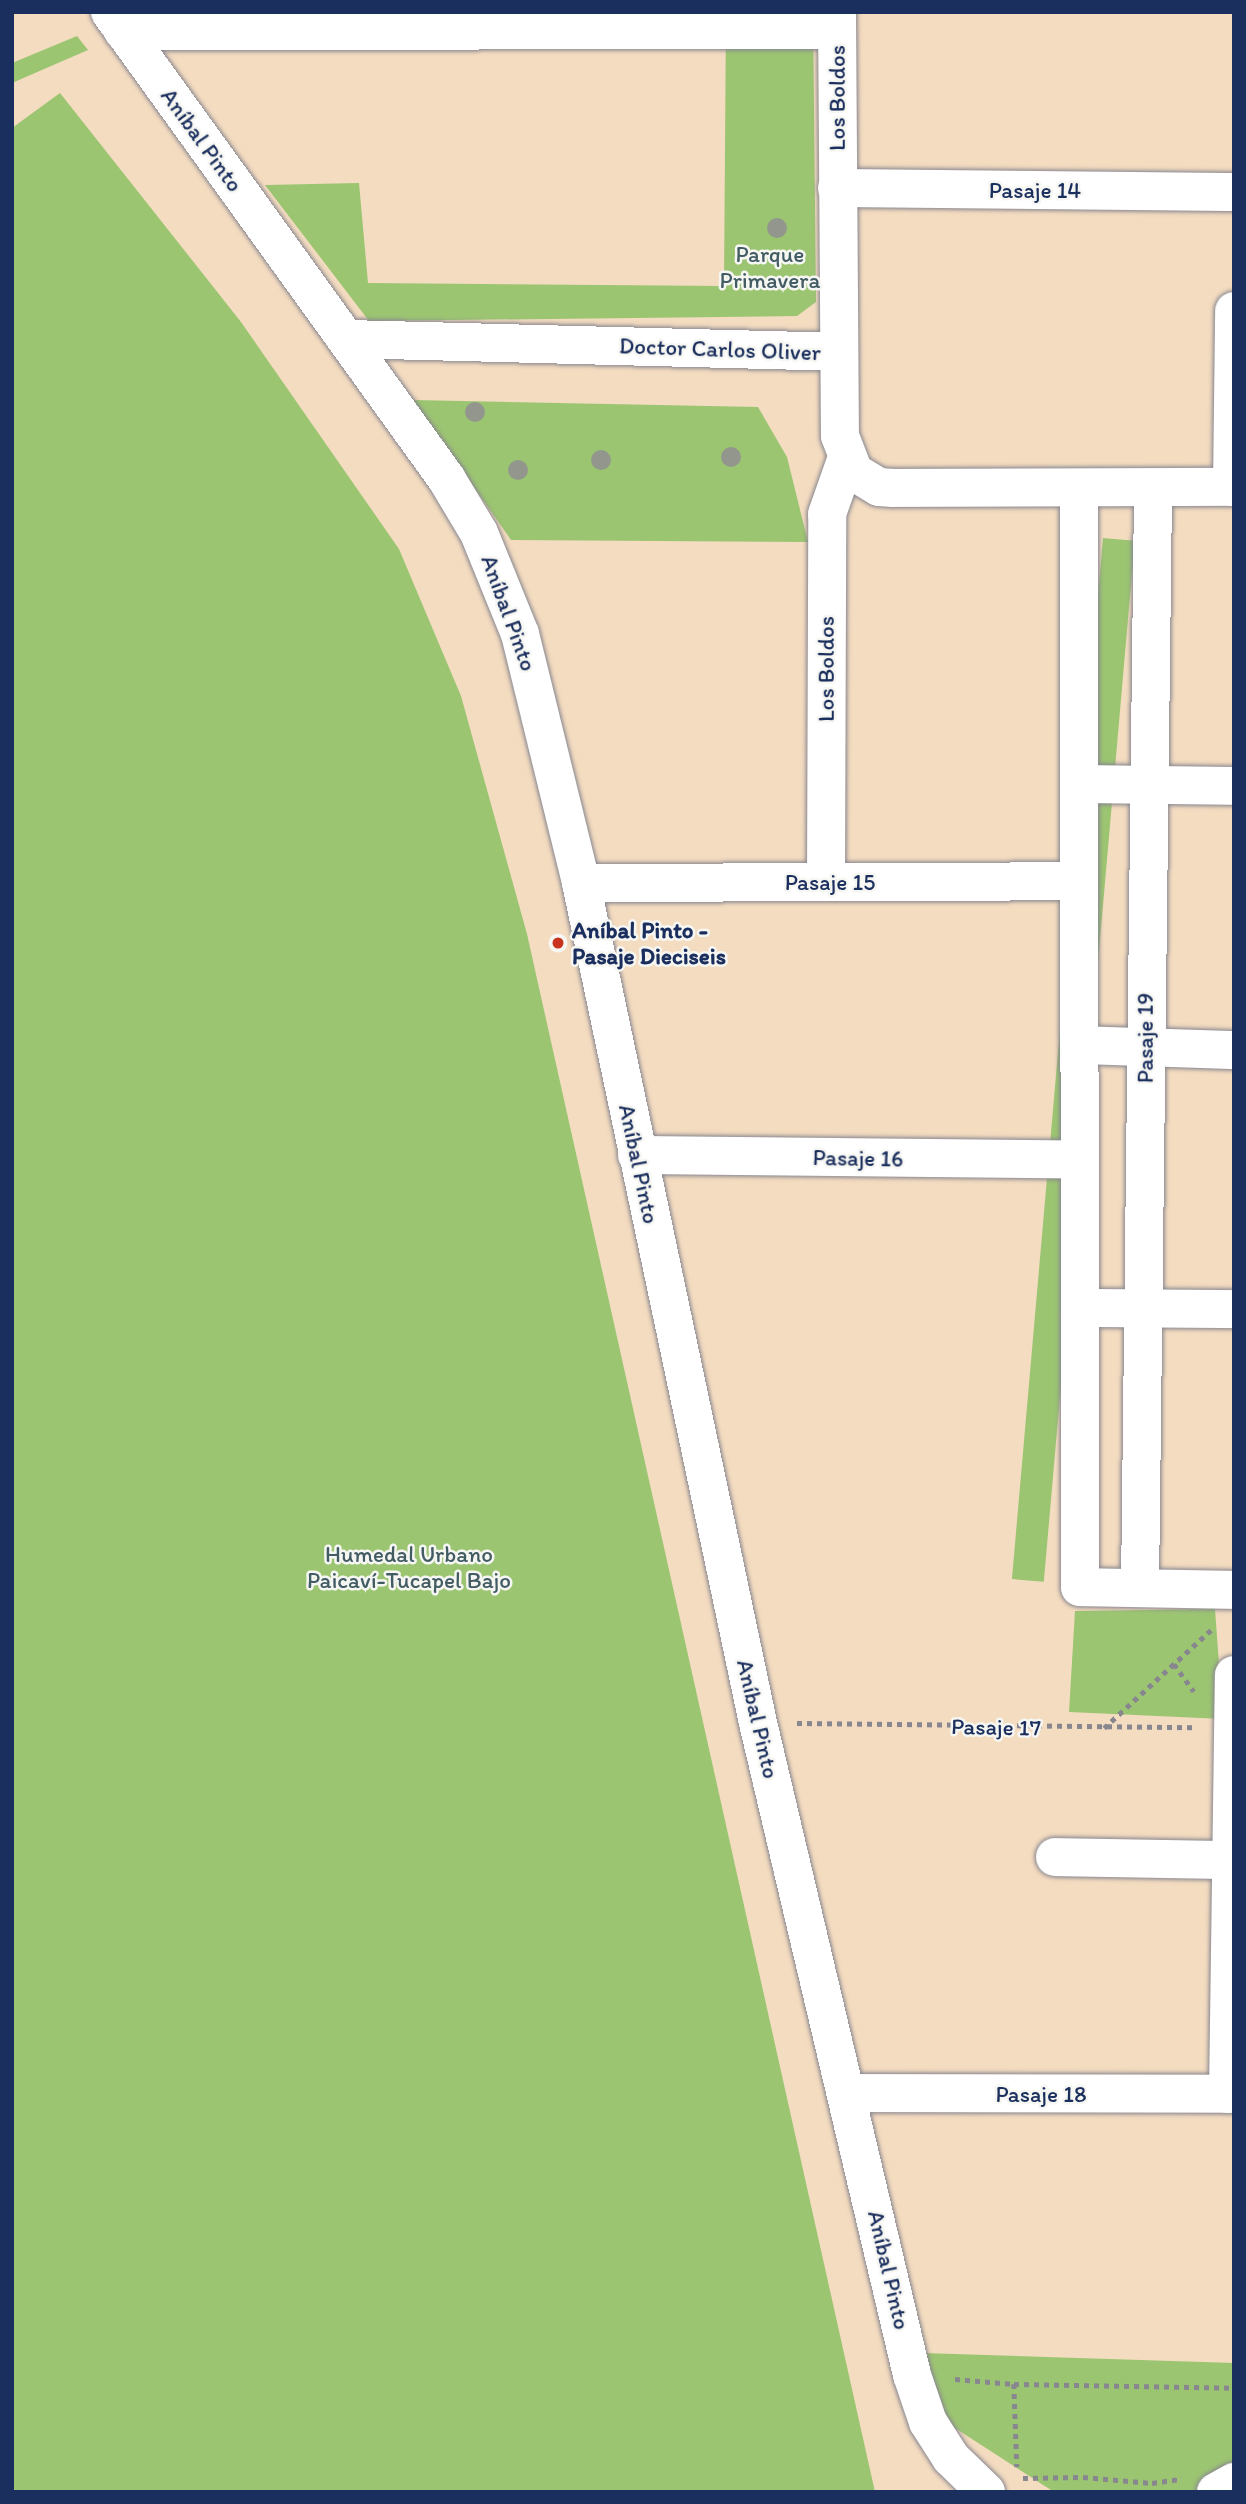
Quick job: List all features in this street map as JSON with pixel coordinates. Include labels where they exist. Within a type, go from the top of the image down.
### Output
[{"type":"street","points":[[116,21],[837,21]]},
{"type":"street","name":"Aníbal Pinto","points":[[116,21],[446,478],[498,574],[538,697],[581,883],[758,1723],[849,2093],[912,2375],[928,2422],[951,2458],[991,2488]]},
{"type":"street","name":"Los Boldos","points":[[837,21],[838,352]]},
{"type":"street","name":"Pasaje 14","points":[[837,188],[1234,192]]},
{"type":"street","points":[[846,460],[866,481],[886,487],[1233,487],[1234,311]]},
{"type":"street","name":"Doctor Carlos Oliver","points":[[347,339],[838,352],[840,436],[846,460]]},
{"type":"street","name":"Los Boldos","points":[[826,882],[827,514],[846,460]]},
{"type":"street","points":[[1079,488],[1080,1587],[1140,1588],[1229,1604]]},
{"type":"street","name":"Pasaje 19","points":[[1140,1588],[1147,787],[1153,488]]},
{"type":"street","points":[[1079,784],[1147,787],[1234,786]]},
{"type":"street","name":"Pasaje 15","points":[[581,883],[1079,881]]},
{"type":"street","points":[[1080,1045],[1145,1050],[1234,1050]]},
{"type":"street","name":"Pasaje 16","points":[[637,1155],[1079,1160]]},
{"type":"street","points":[[1080,1308],[1234,1310]]},
{"type":"street","points":[[1231,2094],[1234,1675]]},
{"type":"street","points":[[1055,1857],[1231,1860]]},
{"type":"street","name":"Pasaje 18","points":[[849,2093],[1231,2094]]},
{"type":"street","points":[[1203,2485],[1234,2482]]},
{"type":"path","points":[[1104,1728],[1229,1604]]},
{"type":"path","name":"Pasaje 17","points":[[758,1723],[1233,1727]]},
{"type":"path","points":[[912,2375],[1014,2384],[1234,2388]]},
{"type":"path","points":[[991,2488],[1014,2384]]},
{"type":"path","points":[[991,2488],[1083,2476],[1203,2485]]},
{"type":"path","points":[[991,2488],[1024,2485]]},
{"type":"green space","name":"Parque Primavera","points":[[726,12],[813,12],[816,302],[797,316],[369,321],[265,185],[359,183],[368,283],[724,286]]},
{"type":"green space","points":[[77,36],[88,50],[12,83],[12,63]]},
{"type":"green space","name":"Humedal Urbano Paicaví-Tucapel Bajo","points":[[60,93],[241,322],[399,549],[461,696],[527,934],[875,2492],[12,2492],[12,128]]},
{"type":"green space","points":[[413,400],[758,407],[787,457],[808,542],[511,540]]},
{"type":"green space","points":[[1103,538],[1135,541],[1044,1582],[1012,1579]]},
{"type":"green space","points":[[1215,1609],[1223,1719],[1069,1712],[1075,1611]]},
{"type":"green space","points":[[922,2353],[1234,2363],[1234,2492],[1054,2492],[944,2421]]},
{"type":"place","name":"Aníbal Pinto - Pasaje Dieciseis","points":[[558,943]]}]
